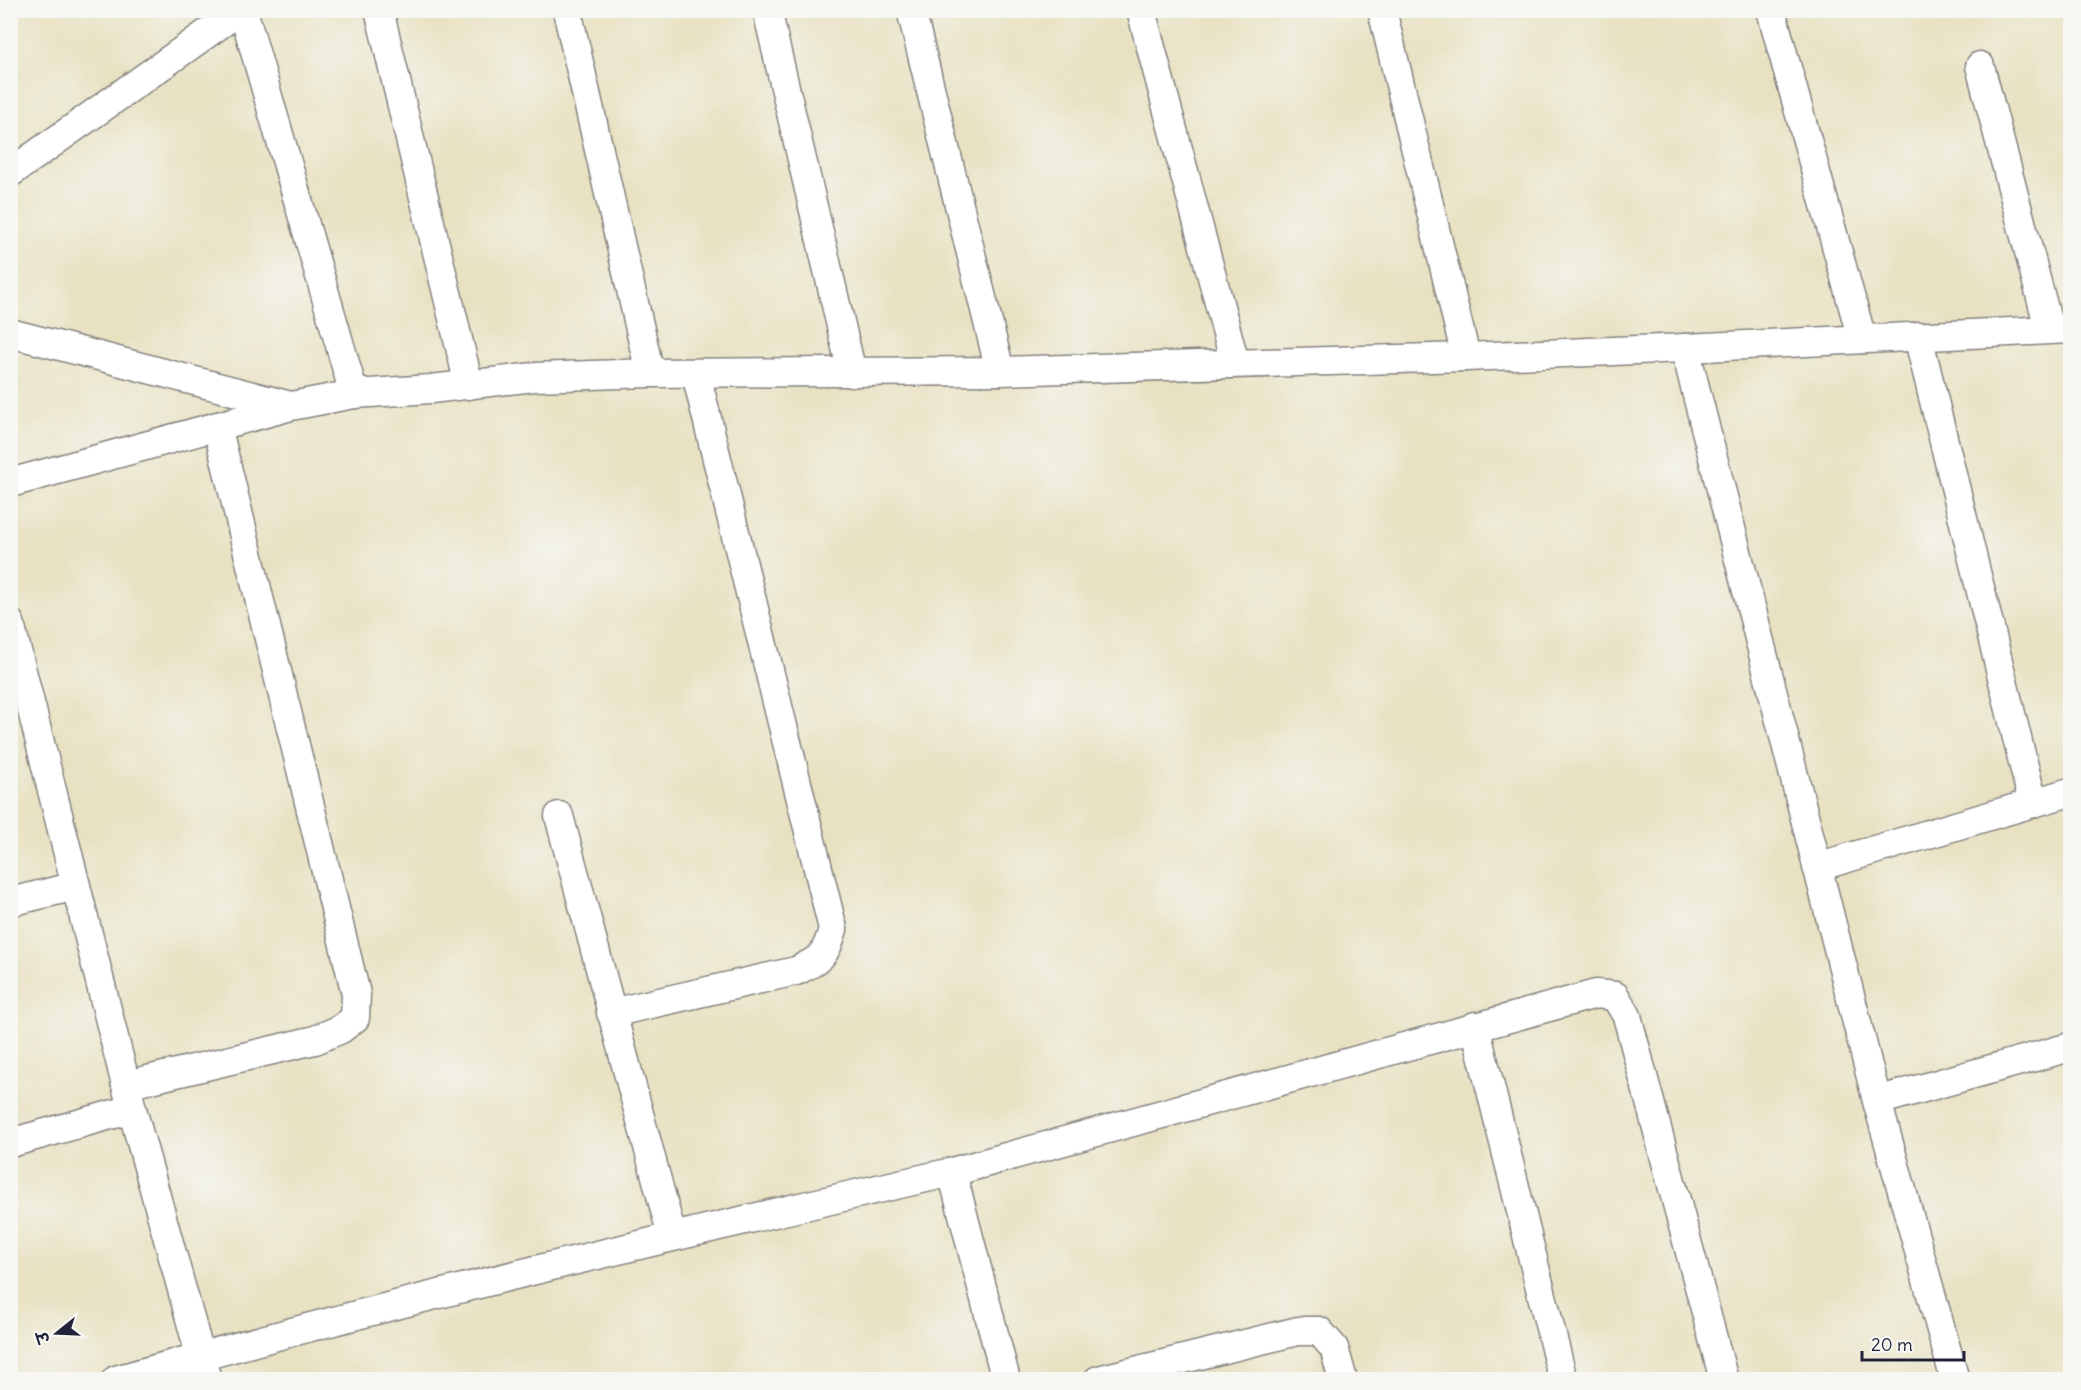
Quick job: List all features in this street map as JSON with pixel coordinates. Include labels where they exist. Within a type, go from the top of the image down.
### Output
[{"type":"street","points":[[10,173],[241,10],[354,394]]},
{"type":"street","points":[[380,10],[470,385]]},
{"type":"street","points":[[567,10],[650,374]]},
{"type":"street","points":[[767,10],[852,373]]},
{"type":"street","points":[[911,10],[1000,371]]},
{"type":"street","points":[[1141,10],[1235,363]]},
{"type":"street","points":[[1382,10],[1466,357]]},
{"type":"street","points":[[1771,10],[1863,339]]},
{"type":"street","points":[[10,483],[291,406],[354,394],[470,385],[534,377],[1000,371],[1466,357],[2060,328],[1980,66]]},
{"type":"street","points":[[10,333],[291,406]]},
{"type":"street","points":[[1918,336],[2033,803]]},
{"type":"street","points":[[1685,348],[1876,1101],[1954,1380]]},
{"type":"street","points":[[611,1013],[796,971],[814,962],[827,951],[833,929],[696,375]]},
{"type":"street","points":[[10,1143],[129,1097],[315,1040],[341,1029],[355,1018],[356,994],[217,426]]},
{"type":"street","points":[[10,624],[16,665],[76,886],[129,1097],[204,1368]]},
{"type":"street","points":[[1817,867],[2070,792]]},
{"type":"street","points":[[559,816],[672,1236]]},
{"type":"street","points":[[10,902],[76,886]]},
{"type":"street","points":[[116,1380],[204,1368],[672,1236],[952,1172],[1596,994],[1614,996],[1627,1016],[1724,1380]]},
{"type":"street","points":[[1476,1026],[1563,1380]]},
{"type":"street","points":[[1876,1101],[2070,1047]]},
{"type":"street","points":[[952,1172],[1006,1380]]},
{"type":"street","points":[[1098,1380],[1298,1331],[1319,1331],[1334,1348],[1343,1380]]}]
